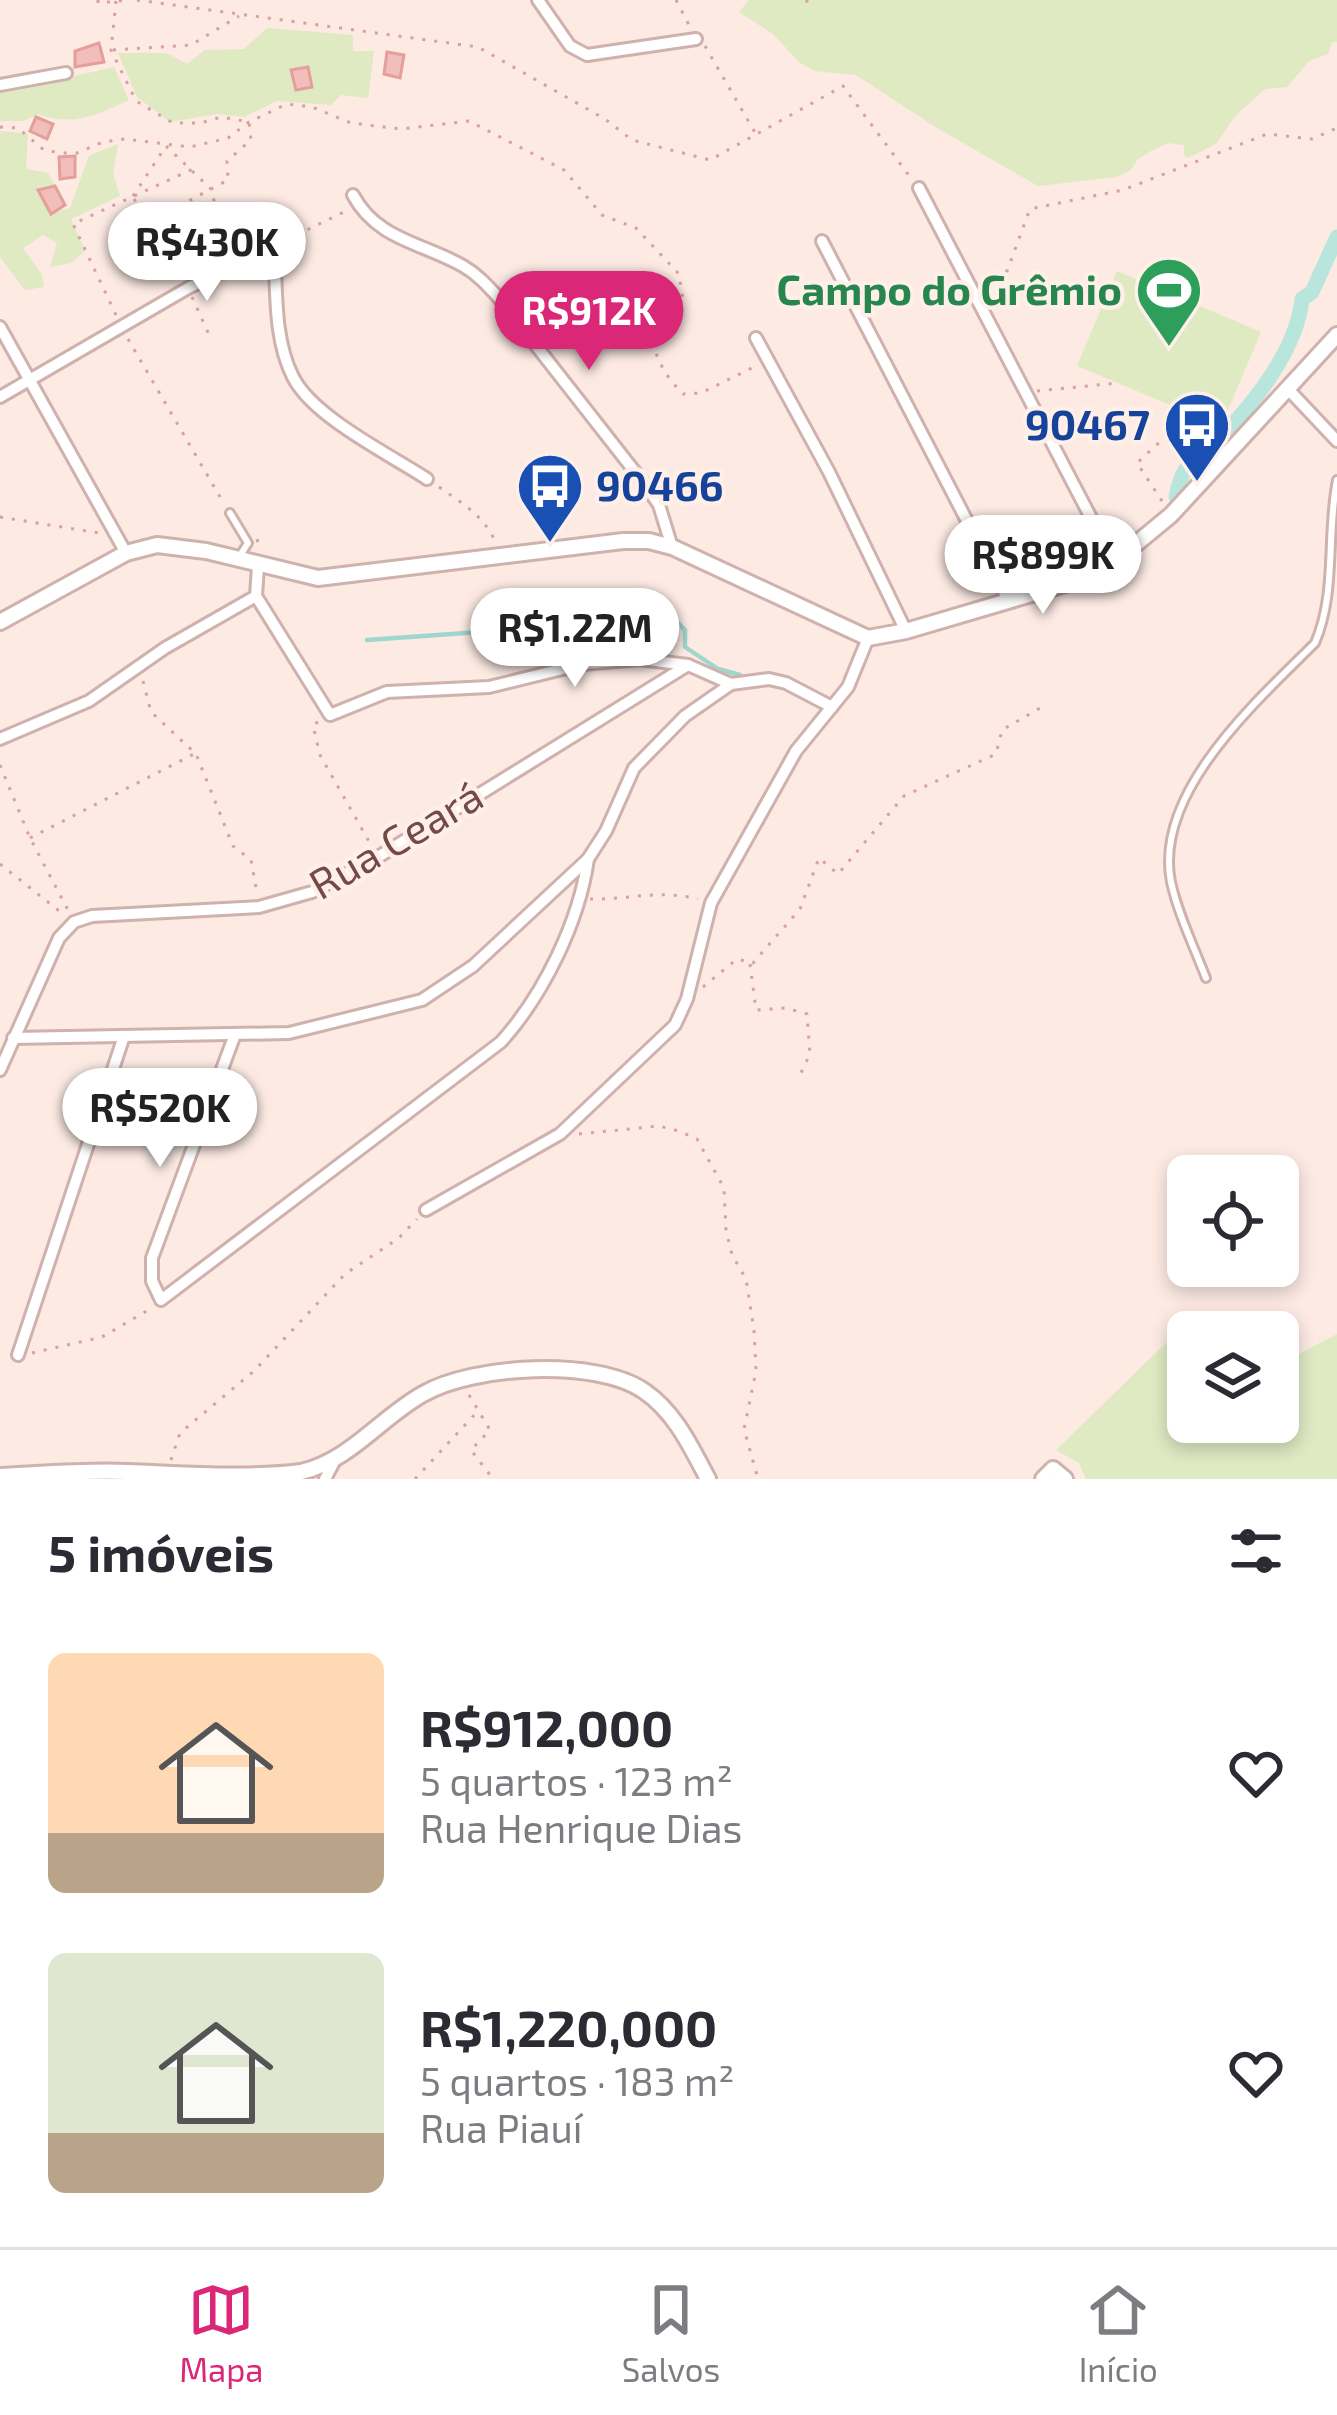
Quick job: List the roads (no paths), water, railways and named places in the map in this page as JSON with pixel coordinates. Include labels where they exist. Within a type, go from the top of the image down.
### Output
[{"type":"street","points":[[538,0],[570,46],[587,55],[696,39]]},
{"type":"street","points":[[0,85],[66,74]]},
{"type":"street","points":[[919,188],[1114,562]]},
{"type":"street","points":[[356,200],[362,212],[401,241],[458,263],[498,297],[646,486],[659,505],[672,548]]},
{"type":"street","points":[[822,241],[1009,602]]},
{"type":"street","points":[[0,397],[274,246],[280,335],[294,379],[322,410],[427,479]]},
{"type":"street","points":[[0,327],[126,553]]},
{"type":"street","points":[[0,622],[126,553],[158,545],[292,574],[343,577],[649,541],[868,638],[906,631],[1078,580],[1114,562],[1171,515],[1337,335]]},
{"type":"street","points":[[756,338],[830,472],[906,631]]},
{"type":"street","points":[[1287,388],[1337,441]]},
{"type":"street","points":[[258,566],[256,596],[330,715],[387,692],[489,687],[583,664],[639,658],[688,665],[731,684]]},
{"type":"street","points":[[0,739],[75,708],[165,648],[256,596]]},
{"type":"street","points":[[426,1210],[560,1134],[666,1036],[687,999],[711,903],[783,772],[857,669],[868,638]]},
{"type":"street","name":"Rua Ceará","points":[[13,1038],[59,938],[74,922],[121,914],[260,908],[312,892],[378,857],[688,665]]},
{"type":"street","points":[[0,1070],[13,1038],[289,1033],[422,1000],[473,966],[588,859],[634,768],[685,716],[731,684],[769,679],[832,707]]},
{"type":"street","points":[[234,1036],[152,1258],[152,1281],[161,1300],[501,1042],[527,1008],[581,898],[588,859]]},
{"type":"street","points":[[18,1355],[124,1036]]},
{"type":"street","points":[[0,1476],[279,1477],[335,1460],[400,1409],[461,1377],[582,1372],[607,1374],[647,1392],[668,1412],[708,1479]]},
{"type":"street","points":[[325,1479],[335,1460]]},
{"type":"lane","points":[[1206,978],[1170,879],[1177,822],[1188,791],[1215,749],[1315,643],[1326,623],[1331,599],[1331,508],[1337,480]]},
{"type":"lane","points":[[230,513],[248,543],[237,560]]},
{"type":"waterway","points":[[1176,497],[1187,468],[1233,424],[1272,374],[1292,337],[1302,299],[1312,292],[1337,237]]},
{"type":"waterway","points":[[367,640],[494,631],[571,609],[664,610],[685,630],[685,647],[718,669],[740,675]]},
{"type":"place","name":"Campo do Grêmio","points":[[1169,349]]},
{"type":"place","name":"90467","points":[[1197,484]]},
{"type":"place","name":"90466","points":[[550,545]]}]
